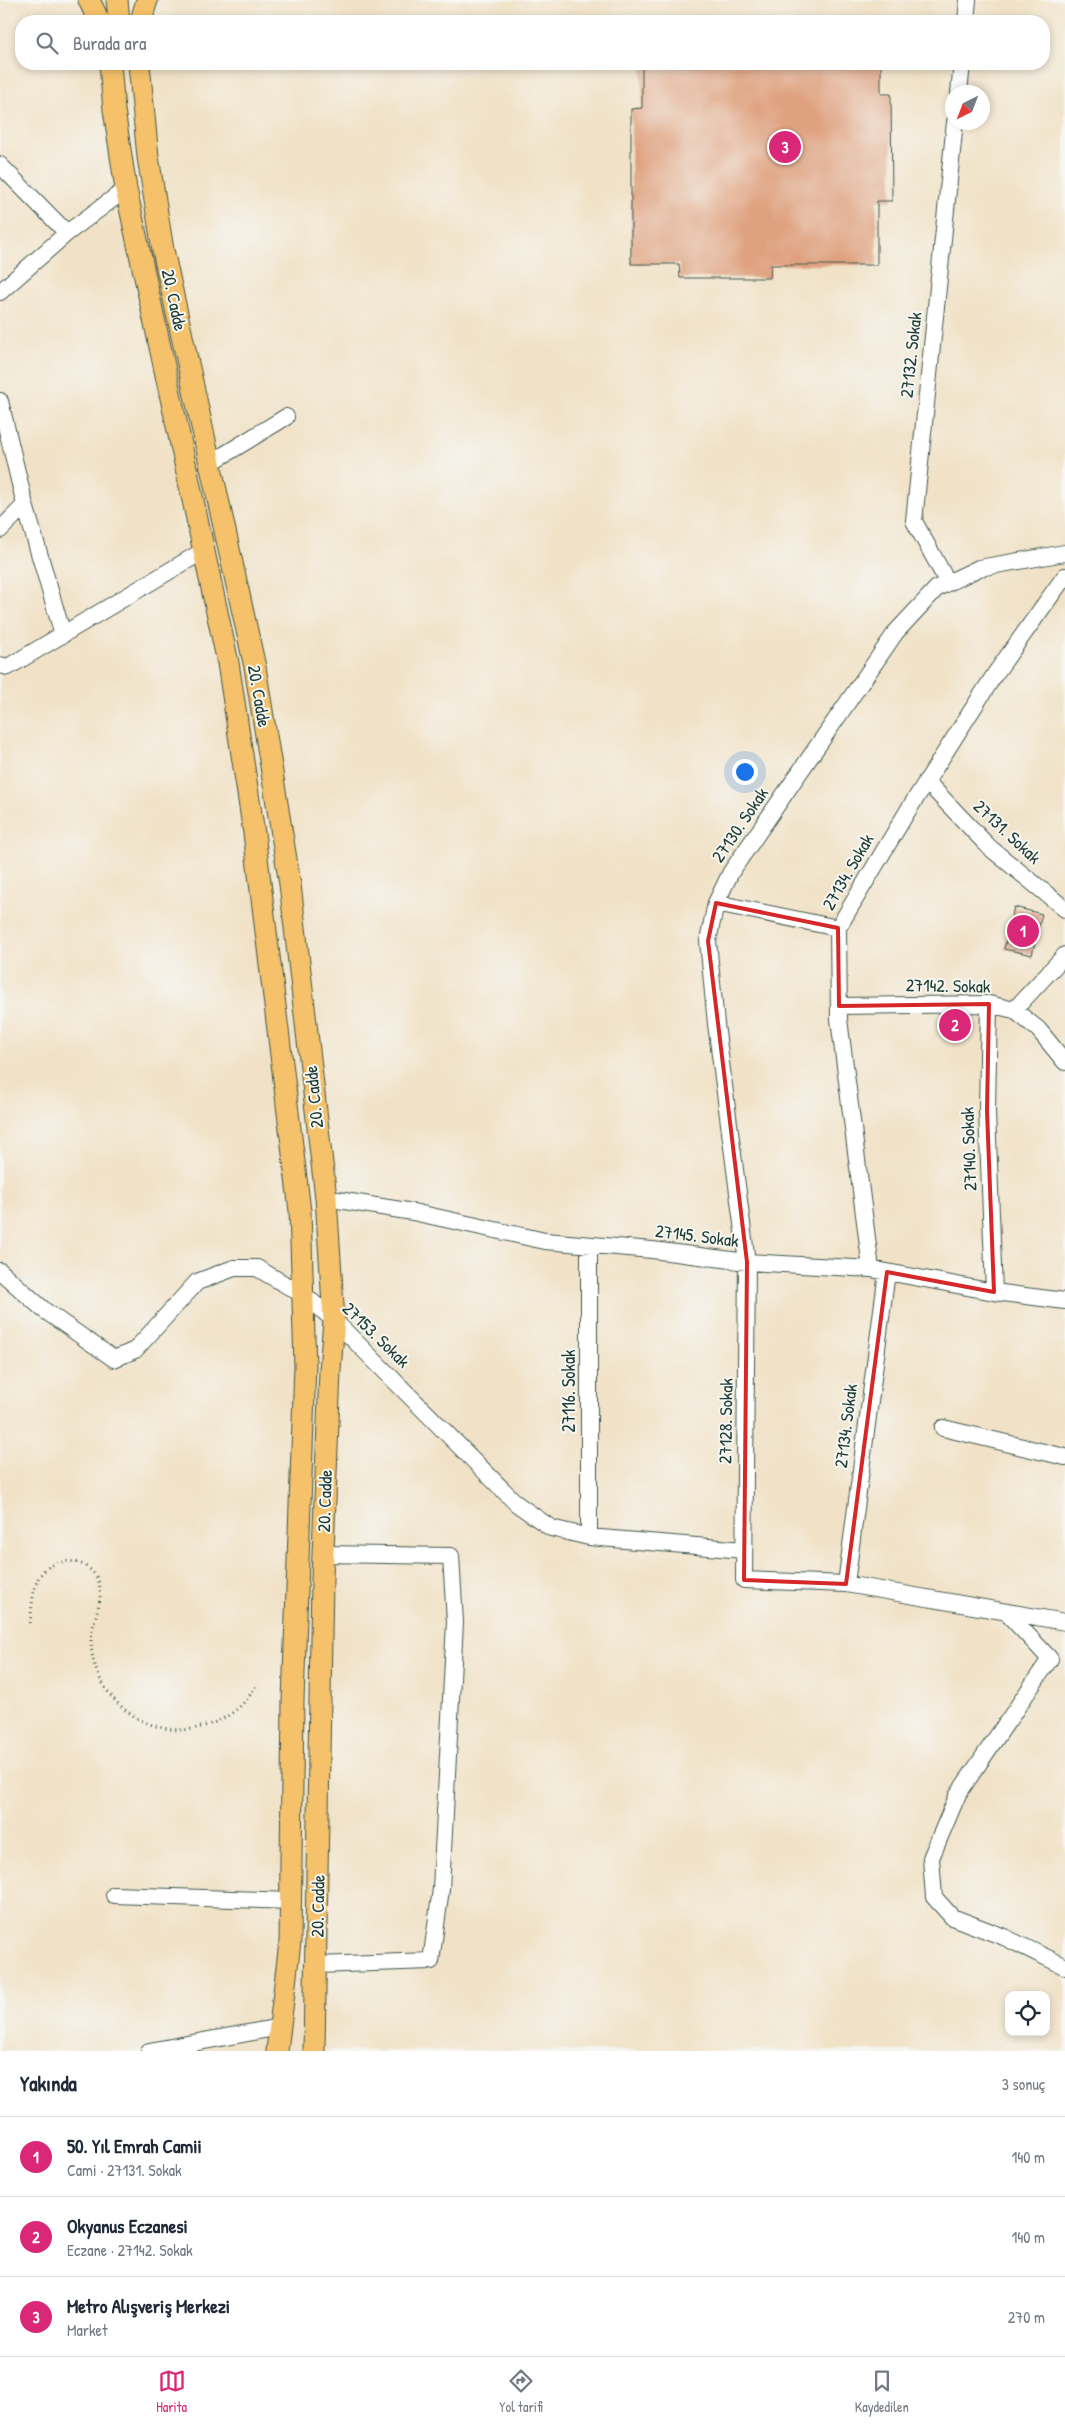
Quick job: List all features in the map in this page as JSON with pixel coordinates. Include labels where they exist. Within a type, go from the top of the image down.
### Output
[{"type":"main road","points":[[89,0],[96,15]]},
{"type":"main road","points":[[105,0],[106,15]]},
{"type":"main road","points":[[117,0],[118,15]]},
{"type":"main road","points":[[133,0],[134,15]]},
{"type":"main road","points":[[143,15],[147,0]]},
{"type":"main road","points":[[111,70],[114,110],[126,189],[228,663],[254,833],[300,1210],[305,1365],[294,1666],[290,1942],[276,2051]]},
{"type":"main road","points":[[125,70],[128,92],[148,157]]},
{"type":"main road","points":[[140,70],[148,157]]},
{"type":"main road","name":"20. Cadde","points":[[148,157],[163,250],[255,667],[289,875],[326,1198],[334,1320],[322,1554],[314,2051]]},
{"type":"street","points":[[967,15],[968,0]]},
{"type":"street","points":[[960,85],[961,70]]},
{"type":"street","name":"27132. Sokak","points":[[948,583],[914,520],[955,130]]},
{"type":"street","points":[[0,165],[67,233]]},
{"type":"street","points":[[0,292],[67,233],[126,189]]},
{"type":"street","points":[[0,401],[25,505],[63,635]]},
{"type":"street","points":[[209,464],[286,417]]},
{"type":"street","points":[[0,530],[25,505]]},
{"type":"street","points":[[3,668],[63,635],[203,551]]},
{"type":"street","name":"27130. Sokak","points":[[747,1262],[716,1024],[708,941],[716,903],[731,872],[896,632],[937,588],[979,568],[1065,553]]},
{"type":"street","name":"27134. Sokak","points":[[846,1584],[879,1270],[839,1006],[838,928],[926,781],[995,674],[1065,576]]},
{"type":"street","name":"27131. Sokak","points":[[926,781],[989,847],[1065,909]]},
{"type":"street","points":[[716,903],[838,928]]},
{"type":"street","points":[[1014,1010],[1065,955]]},
{"type":"street","name":"27142. Sokak","points":[[839,1006],[989,1004],[1014,1010],[1038,1029],[1065,1062]]},
{"type":"street","name":"27140. Sokak","points":[[989,1004],[987,1111],[994,1292]]},
{"type":"street","name":"27145. Sokak","points":[[326,1198],[413,1212],[545,1241],[747,1262],[879,1270],[994,1292],[1065,1301]]},
{"type":"street","name":"27116. Sokak","points":[[589,1245],[589,1537]]},
{"type":"street","name":"27128. Sokak","points":[[747,1262],[744,1580],[846,1584]]},
{"type":"street","name":"27153. Sokak","points":[[0,1271],[44,1310],[114,1359],[135,1350],[197,1282],[234,1268],[257,1268],[304,1296],[334,1320],[517,1504],[551,1528],[589,1537],[744,1550]]},
{"type":"street","points":[[943,1428],[1065,1457]]},
{"type":"street","points":[[316,1965],[431,1962],[441,1889],[455,1622],[451,1556],[322,1554]]},
{"type":"street","points":[[846,1584],[1065,1622]]},
{"type":"street","points":[[1006,1612],[1050,1659],[958,1794],[931,1858],[934,1897],[952,1917],[1004,1937],[1064,1966]]},
{"type":"street","points":[[114,1895],[291,1901]]},
{"type":"street","points":[[149,2051],[280,2027]]},
{"type":"path","points":[[30,1623],[37,1581],[43,1571],[61,1561],[72,1561],[90,1570],[97,1579],[100,1599],[91,1640],[95,1668],[108,1693],[127,1713],[152,1726],[179,1730],[207,1726],[232,1714],[251,1695],[257,1683]]},
{"type":"highlighted area","points":[[716,903],[838,928],[839,1006],[989,1004],[987,1111],[994,1292],[887,1272],[846,1584],[744,1580],[747,1262],[708,941]]},
{"type":"building","points":[[642,70],[881,70],[881,94],[891,94],[892,201],[877,201],[877,265],[771,265],[770,278],[680,278],[679,264],[631,264],[631,109],[642,108]]},
{"type":"building","points":[[1014,907],[1042,914],[1032,955],[1004,949]]},
{"type":"place","name":"Metro Alışveriş Merkezi","points":[[785,147]]},
{"type":"place","name":"50. Yıl Emrah Camii","points":[[1023,931]]},
{"type":"place","name":"Okyanus Eczanesi","points":[[955,1025]]}]
